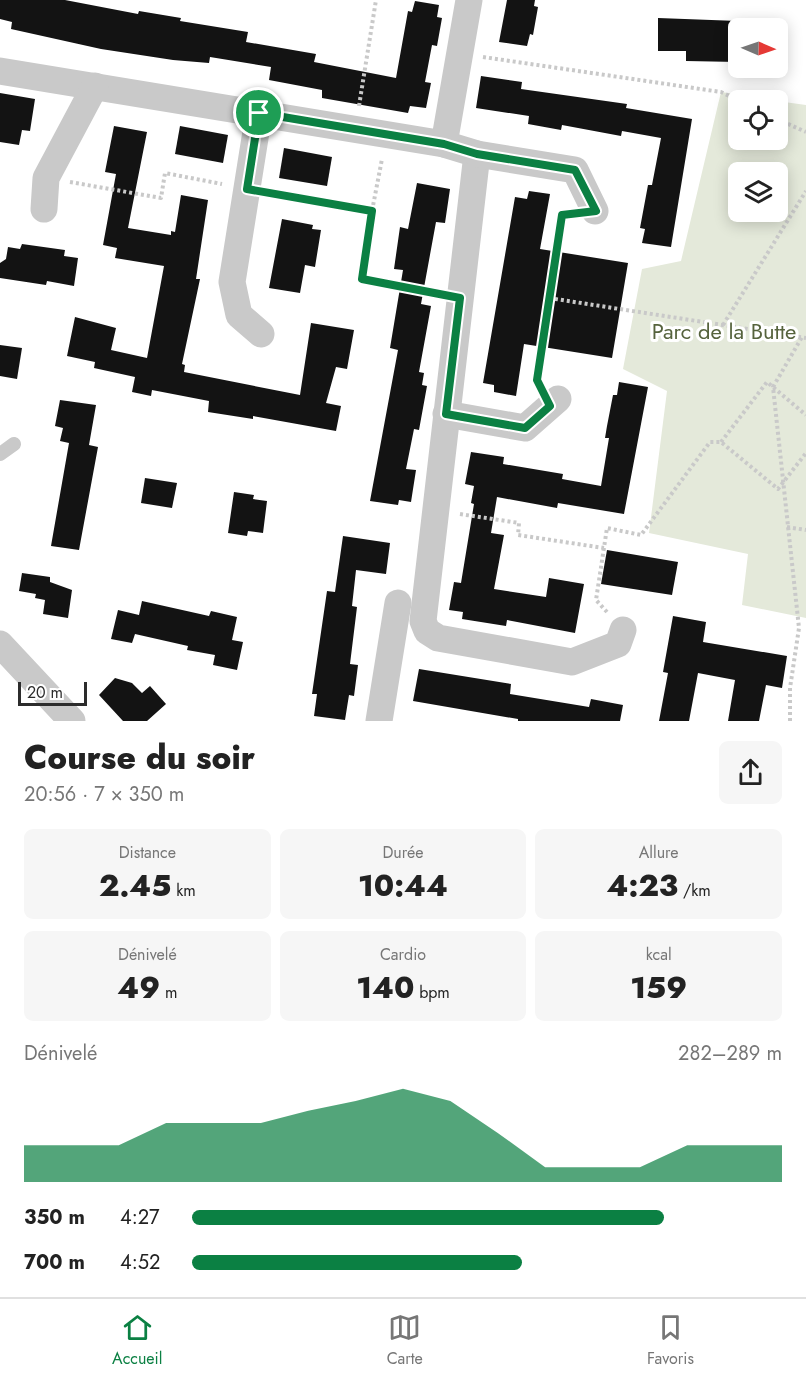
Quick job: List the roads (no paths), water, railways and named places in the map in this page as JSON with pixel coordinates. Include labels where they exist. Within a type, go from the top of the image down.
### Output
[{"type":"street","points":[[444,144],[470,0]]},
{"type":"street","points":[[0,71],[444,144],[477,154],[575,170],[596,211]]},
{"type":"street","points":[[45,209],[46,178],[95,86]]},
{"type":"street","points":[[259,113],[232,282],[239,315],[261,334]]},
{"type":"street","points":[[477,154],[423,621],[427,631],[438,638],[572,662],[618,644],[623,630]]},
{"type":"street","points":[[446,414],[525,428],[554,402]]},
{"type":"street","points":[[379,721],[398,603]]},
{"type":"street","points":[[0,644],[69,720]]},
{"type":"lane","points":[[0,454],[14,444]]},
{"type":"park label","name":"Parc de la Butte","points":[[724,331]]}]
